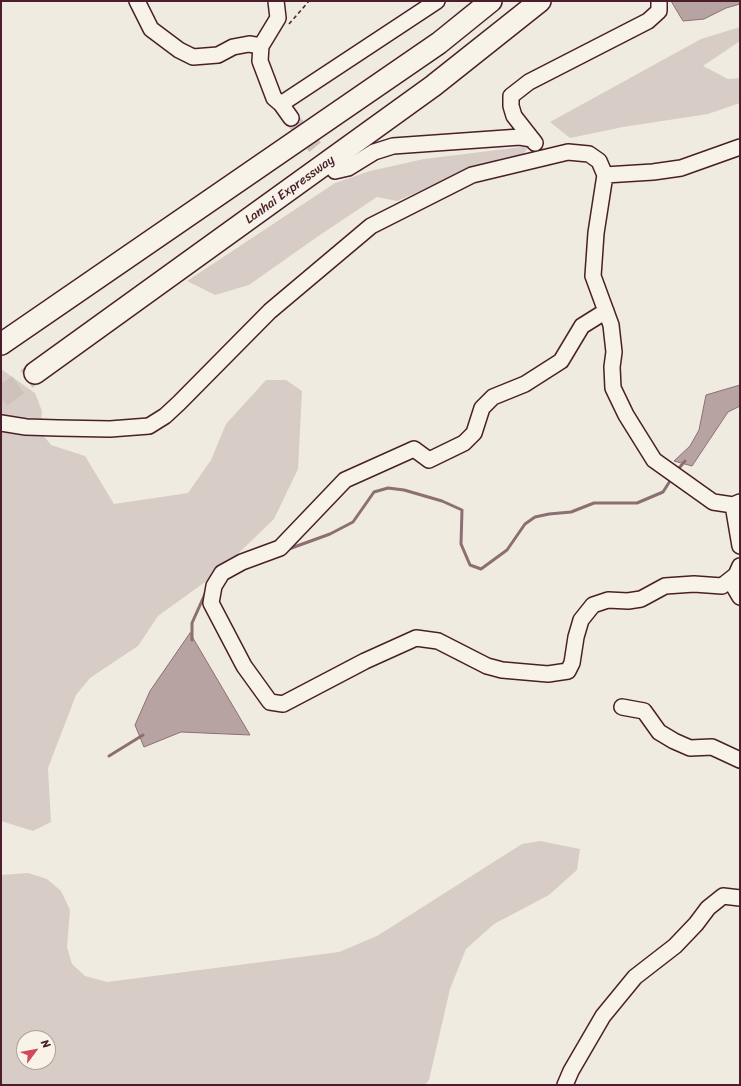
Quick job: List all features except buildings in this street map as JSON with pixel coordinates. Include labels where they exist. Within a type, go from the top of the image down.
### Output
[{"type":"highway","points":[[1,344],[439,43],[491,1]]},
{"type":"highway","name":"Lanhai Expressway","points":[[35,373],[434,86],[540,1]]},
{"type":"street","points":[[138,1],[151,29],[179,50],[193,57],[218,55],[233,47],[249,44],[261,46]]},
{"type":"street","points":[[276,1],[278,18],[261,46],[260,62],[274,98],[281,104],[291,118]]},
{"type":"street","points":[[281,104],[291,100],[437,1]]},
{"type":"street","points":[[544,157],[514,116],[511,106],[512,96],[530,82],[648,22],[659,11],[659,1]]},
{"type":"street","points":[[335,171],[348,168],[374,152],[393,146],[520,137],[532,139]]},
{"type":"street","points":[[605,175],[653,172],[681,168],[740,147]]},
{"type":"street","points":[[1,423],[26,427],[103,428],[149,426],[165,416],[179,403],[270,311],[371,226],[472,176],[568,152],[589,154],[599,161],[605,175],[596,233],[593,276],[611,325],[614,352],[612,367],[613,388],[626,415],[654,460],[714,502],[737,504],[740,546]]},
{"type":"street","points":[[606,311],[582,326],[561,361],[525,384],[493,397],[482,408],[474,433],[464,443],[429,460],[414,450],[345,480],[280,548],[242,562],[222,573],[214,586],[211,603],[244,666],[270,702],[283,704],[351,668],[416,638],[438,641],[487,666],[502,670],[548,674],[568,672],[572,663],[576,637],[581,620],[593,605],[608,600],[628,601],[641,599],[665,586],[694,584],[722,586],[736,575],[740,566]]},
{"type":"street","points":[[730,580],[740,597]]},
{"type":"street","points":[[622,707],[644,711],[659,732],[674,741],[690,748],[712,747],[740,760]]},
{"type":"street","points":[[565,1085],[571,1071],[603,1016],[635,977],[675,946],[696,924],[708,908],[723,896],[740,898]]},
{"type":"shaded area","points":[[671,1],[740,1],[740,4],[726,8],[704,19],[683,21]]},
{"type":"shaded area","points":[[740,27],[740,41],[703,66],[728,79],[740,78],[740,103],[708,114],[623,127],[570,138],[550,122],[701,39]]},
{"type":"shaded area","points":[[529,146],[523,155],[478,166],[397,201],[377,197],[249,285],[215,295],[187,281],[335,183],[370,171],[424,159]]},
{"type":"shaded area","points":[[1,369],[35,393],[42,411],[40,431],[51,445],[85,456],[114,504],[188,493],[211,460],[226,424],[266,380],[286,380],[302,391],[298,469],[274,519],[219,572],[158,616],[138,646],[90,678],[76,695],[48,768],[51,822],[33,831],[1,821]]},
{"type":"shaded area","points":[[740,385],[740,406],[728,412],[692,466],[674,461],[690,446],[699,430],[706,395]]},
{"type":"shaded area","points":[[190,633],[250,735],[181,732],[144,747],[135,725],[150,691]]},
{"type":"shaded area","points":[[540,841],[580,849],[577,870],[549,895],[494,924],[466,949],[450,989],[429,1080],[425,1085],[1,1085],[1,875],[28,873],[47,879],[61,891],[70,910],[67,947],[72,964],[85,976],[107,982],[339,952],[377,936],[522,844]]},
{"type":"waterway","points":[[680,467],[685,461]]},
{"type":"waterway","points":[[286,550],[330,534],[353,522],[374,492],[388,488],[404,490],[442,501],[462,510],[461,544],[470,565],[481,569],[507,550],[525,524],[535,517],[571,512],[594,503],[637,503],[663,492],[670,481]]},
{"type":"waterway","points":[[192,640],[192,623],[205,594]]},
{"type":"waterway","points":[[109,756],[143,735]]},
{"type":"tunnel","points":[[291,118],[333,169]]},
{"type":"tunnel","points":[[1,397],[35,373]]}]
